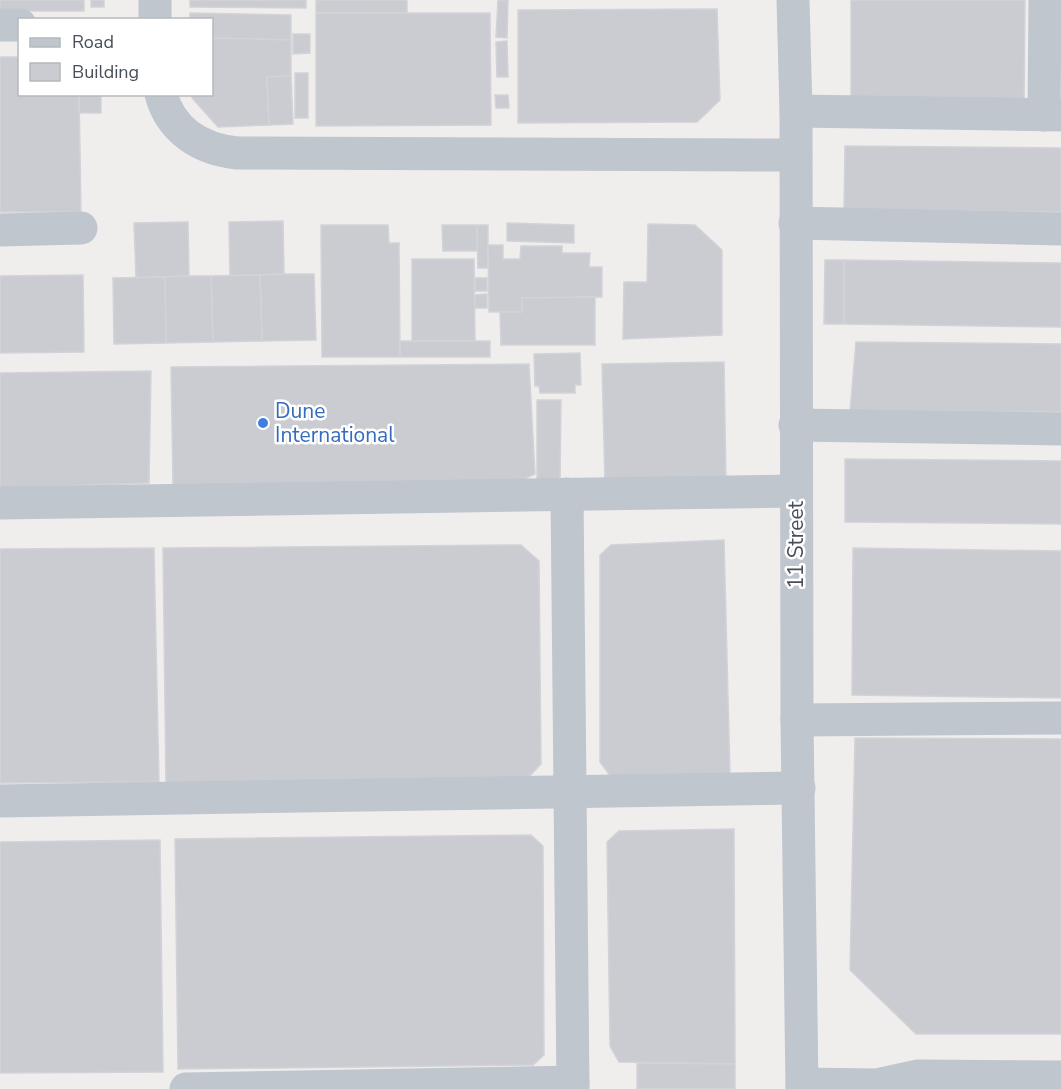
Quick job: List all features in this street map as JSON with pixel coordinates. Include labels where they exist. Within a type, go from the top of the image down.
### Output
[{"type":"street","points":[[155,0],[155,18]]},
{"type":"street","name":"11 Street","points":[[793,0],[796,111],[795,425],[802,1079]]},
{"type":"street","points":[[796,111],[1052,115],[1045,0]]},
{"type":"street","points":[[0,25],[18,25]]},
{"type":"street","points":[[162,96],[172,119],[185,134],[200,144],[218,151],[237,153],[795,155]]},
{"type":"street","points":[[795,224],[1061,230]]},
{"type":"street","points":[[0,230],[81,228]]},
{"type":"street","points":[[795,425],[1061,429]]},
{"type":"street","points":[[0,503],[796,492]]},
{"type":"street","points":[[186,1089],[573,1086],[567,494]]},
{"type":"street","points":[[797,720],[1061,718]]},
{"type":"street","points":[[0,801],[799,788]]},
{"type":"street","points":[[802,1079],[882,1066],[917,1076],[1061,1077]]},
{"type":"building","points":[[0,0],[84,0],[84,11],[0,11]]},
{"type":"building","points":[[91,0],[104,0],[104,7],[91,7]]},
{"type":"building","points":[[190,0],[306,0],[306,8],[190,7]]},
{"type":"building","points":[[316,0],[407,0],[407,14],[316,13]]},
{"type":"building","points":[[498,0],[508,0],[507,38],[496,37]]},
{"type":"building","points":[[851,0],[1025,0],[1024,104],[851,103]]},
{"type":"building","points":[[717,9],[720,100],[697,122],[518,123],[518,10]]},
{"type":"building","points":[[190,13],[291,15],[291,40],[213,38],[213,18],[190,18]]},
{"type":"building","points":[[316,13],[490,13],[491,125],[316,126]]},
{"type":"building","points":[[293,34],[310,34],[310,53],[293,54]]},
{"type":"building","points":[[213,38],[291,40],[291,76],[267,77],[269,125],[218,127],[192,96],[213,96]]},
{"type":"building","points":[[507,41],[508,77],[497,77],[496,42]]},
{"type":"building","points":[[0,57],[18,57],[18,96],[79,96],[81,212],[0,212]]},
{"type":"building","points":[[295,73],[308,73],[308,118],[295,118]]},
{"type":"building","points":[[291,76],[293,124],[269,125],[267,77]]},
{"type":"building","points":[[495,95],[508,95],[509,108],[496,108]]},
{"type":"building","points":[[79,96],[101,96],[101,113],[79,113]]},
{"type":"building","points":[[845,146],[1061,148],[1061,212],[844,209]]},
{"type":"building","points":[[283,221],[284,274],[230,276],[229,222]]},
{"type":"building","points":[[188,222],[189,276],[136,278],[134,223]]},
{"type":"building","points":[[507,223],[574,225],[574,243],[507,241]]},
{"type":"building","points":[[648,224],[695,225],[722,250],[722,335],[623,339],[624,282],[647,282]]},
{"type":"building","points":[[321,225],[388,225],[389,243],[399,243],[400,357],[322,357]]},
{"type":"building","points":[[442,225],[477,225],[477,251],[443,251]]},
{"type":"building","points":[[477,225],[488,225],[488,268],[478,268]]},
{"type":"building","points":[[488,245],[503,245],[503,259],[520,259],[521,246],[562,246],[562,253],[590,253],[589,267],[602,267],[602,297],[522,298],[522,312],[489,312]]},
{"type":"building","points":[[412,259],[474,259],[475,341],[412,341]]},
{"type":"building","points":[[825,260],[844,260],[844,324],[824,324]]},
{"type":"building","points":[[844,260],[1061,263],[1061,327],[844,324]]},
{"type":"building","points":[[314,274],[316,340],[262,341],[260,275]]},
{"type":"building","points":[[83,275],[84,352],[0,353],[0,276]]},
{"type":"building","points":[[260,275],[262,341],[213,342],[211,276]]},
{"type":"building","points":[[211,276],[213,342],[166,343],[165,277]]},
{"type":"building","points":[[165,277],[166,343],[114,344],[113,278]]},
{"type":"building","points":[[475,278],[487,278],[487,291],[475,291]]},
{"type":"building","points":[[487,294],[487,308],[475,308],[475,295]]},
{"type":"building","points":[[595,297],[595,345],[501,345],[500,312],[522,312],[522,298]]},
{"type":"building","points":[[400,341],[490,341],[490,357],[400,357]]},
{"type":"building","points":[[856,342],[1061,344],[1061,412],[850,411]]},
{"type":"building","points":[[580,353],[581,385],[575,385],[575,393],[540,393],[539,386],[535,386],[534,354]]},
{"type":"building","points":[[724,362],[726,483],[605,485],[602,364]]},
{"type":"building","points":[[529,364],[535,474],[514,484],[173,485],[171,367]]},
{"type":"building","points":[[151,371],[149,483],[0,488],[0,373]]},
{"type":"building","points":[[537,400],[561,400],[560,483],[537,483]]},
{"type":"building","points":[[845,459],[1061,461],[1061,524],[845,522]]},
{"type":"building","points":[[724,540],[730,775],[612,778],[600,762],[600,555],[611,545]]},
{"type":"building","points":[[521,545],[539,561],[541,764],[527,779],[166,786],[163,548]]},
{"type":"building","points":[[154,548],[159,782],[0,783],[0,549]]},
{"type":"building","points":[[853,548],[1061,551],[1061,698],[852,695]]},
{"type":"building","points":[[855,738],[1061,739],[1061,1034],[916,1034],[850,970]]},
{"type":"building","points":[[734,829],[735,1064],[619,1062],[610,1046],[607,842],[619,831]]},
{"type":"building","points":[[531,835],[543,846],[544,1055],[533,1065],[178,1069],[175,839]]},
{"type":"building","points":[[160,840],[163,1072],[0,1073],[0,842]]},
{"type":"building","points":[[637,1063],[735,1064],[735,1089],[637,1089]]},
{"type":"place","name":"Dune International","points":[[263,423]]}]
